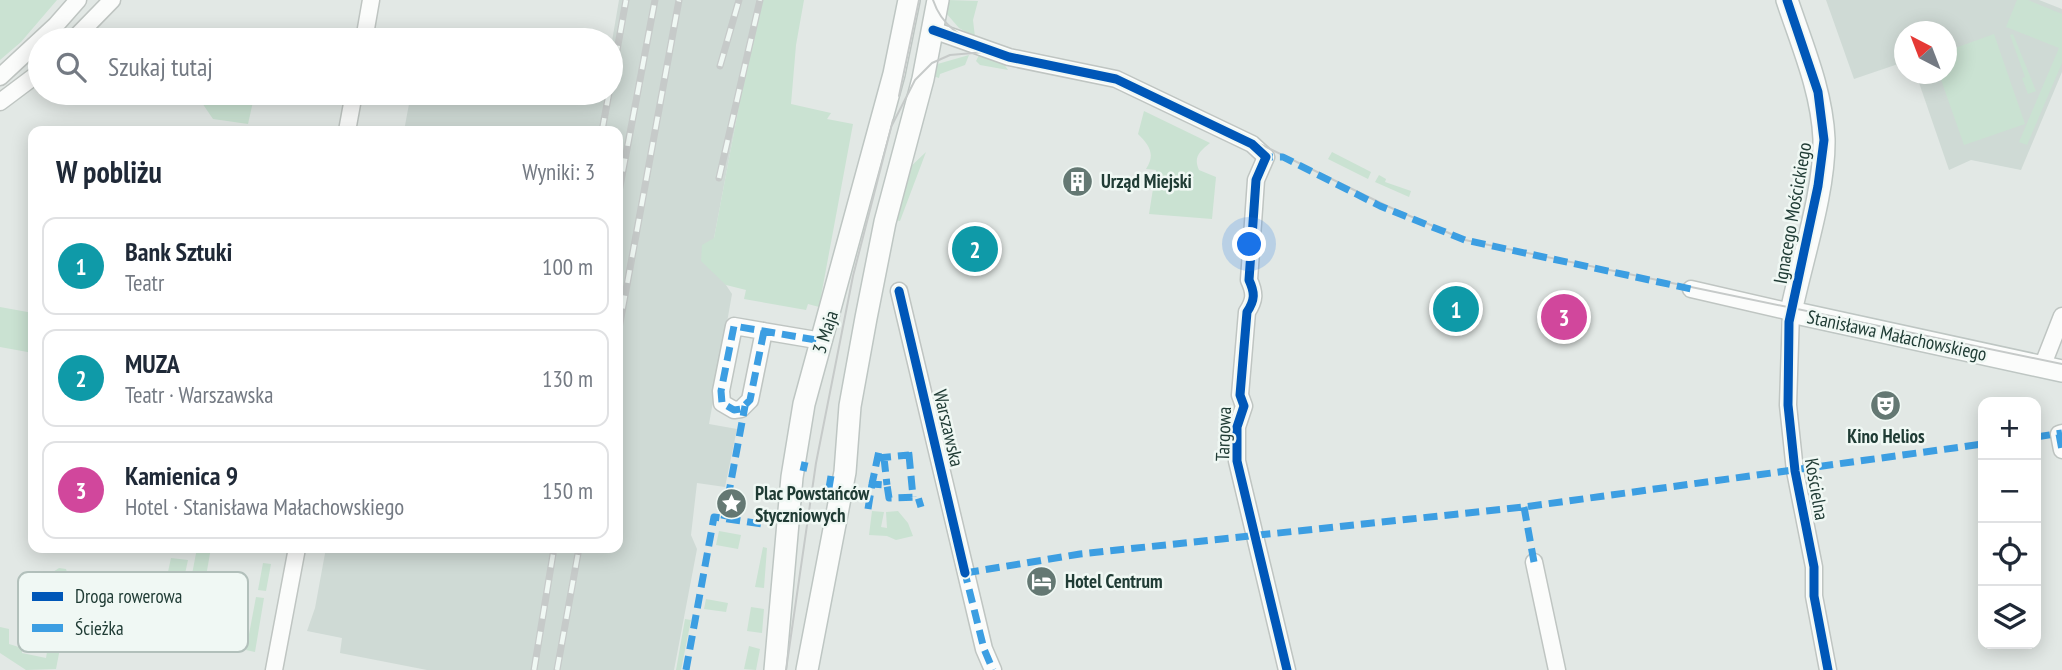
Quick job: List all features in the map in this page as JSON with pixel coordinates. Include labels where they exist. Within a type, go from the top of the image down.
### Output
[{"type":"main road","name":"3 Maja","points":[[775,670],[792,477],[804,404],[894,74],[909,0]]},
{"type":"main road","name":"3 Maja","points":[[807,670],[845,471],[850,406],[866,318],[885,222],[933,30],[938,0]]},
{"type":"main road","name":"Ignacego Mościckiego","points":[[1787,0],[1818,92],[1824,140],[1818,186],[1791,312]]},
{"type":"main road","name":"Stanisława Małachowskiego","points":[[1791,312],[2052,369]]},
{"type":"street","points":[[53,28],[78,0]]},
{"type":"street","points":[[85,28],[112,0]]},
{"type":"street","points":[[366,28],[371,0]]},
{"type":"street","name":"Targowa","points":[[933,30],[1009,57],[1116,79],[1252,144],[1266,157],[1256,180],[1249,280],[1254,291],[1254,302],[1247,312],[1240,395],[1244,406],[1237,427],[1236,446],[1251,525],[1287,670]]},
{"type":"street","points":[[0,77],[28,51]]},
{"type":"street","points":[[0,102],[28,81]]},
{"type":"street","points":[[348,126],[352,105]]},
{"type":"street","name":"Stanisława Małachowskiego","points":[[1691,289],[1791,312]]},
{"type":"street","name":"Warszawska","points":[[898,291],[984,649],[993,670]]},
{"type":"street","name":"Kościelna","points":[[1791,312],[1788,405],[1792,445],[1828,670]]},
{"type":"street","points":[[2052,369],[2062,317]]},
{"type":"street","points":[[764,331],[750,400],[741,409],[727,407],[722,403],[721,391],[734,326],[764,331],[822,341]]},
{"type":"street","points":[[2060,433],[2062,450]]},
{"type":"street","points":[[274,670],[296,553]]},
{"type":"street","points":[[1534,562],[1557,670]]},
{"type":"shaded area","points":[[619,0],[759,0],[714,238],[726,285],[732,294],[709,424],[737,429],[725,487],[697,483],[691,535],[697,549],[674,670],[427,670],[340,653],[342,638],[307,631],[315,608],[325,553],[623,553],[623,126],[405,126],[409,105],[623,105],[623,28],[614,28]]},
{"type":"shaded area","points":[[1826,0],[2039,0],[2062,9],[2062,72],[2021,170],[1971,160],[1949,170],[1919,84],[1957,84],[1957,21],[1894,21],[1894,65],[1854,79]]},
{"type":"green space","points":[[0,0],[57,0],[33,28],[28,28],[28,34],[21,42],[0,60]]},
{"type":"green space","points":[[759,0],[804,0],[796,45],[791,104],[831,113],[827,119],[853,124],[819,307],[808,304],[806,310],[744,299],[746,290],[726,285],[701,261],[702,245],[714,238]]},
{"type":"green space","points":[[948,0],[978,1],[973,20],[975,37],[959,28],[946,13]]},
{"type":"green space","points":[[2017,0],[2028,0],[2062,14],[2062,63],[2027,145],[2019,142],[2059,48],[2006,27]]},
{"type":"green space","points":[[1994,34],[2025,124],[1964,145],[1943,84],[1957,84],[1957,47]]},
{"type":"green space","points":[[2013,34],[2036,91],[2028,94],[2010,35]]},
{"type":"green space","points":[[969,55],[965,65],[940,74],[939,78],[933,76],[934,65]]},
{"type":"green space","points":[[979,55],[1004,64],[1008,70],[980,65],[976,61]]},
{"type":"green space","points":[[203,105],[252,105],[248,124],[213,119]]},
{"type":"green space","points":[[1144,111],[1210,143],[1197,161],[1199,170],[1216,177],[1212,219],[1149,214],[1156,170],[1146,169],[1151,154],[1138,134]]},
{"type":"green space","points":[[926,152],[900,221],[895,220],[907,170]]},
{"type":"green space","points":[[1332,152],[1371,172],[1368,179],[1328,159]]},
{"type":"green space","points":[[1379,175],[1386,179],[1385,182],[1411,191],[1409,197],[1375,182]]},
{"type":"green space","points":[[0,307],[28,312],[28,352],[0,347]]},
{"type":"green space","points":[[872,511],[884,512],[881,527],[887,528],[886,512],[898,511],[908,523],[913,536],[896,540],[887,536],[869,535]]},
{"type":"green space","points":[[719,531],[741,535],[738,549],[716,545]]},
{"type":"green space","points":[[763,547],[767,548],[764,588],[755,587]]},
{"type":"green space","points":[[196,553],[210,553],[207,572],[192,572]]},
{"type":"green space","points":[[171,558],[188,560],[185,572],[168,572]]},
{"type":"green space","points":[[263,563],[271,564],[266,591],[258,590]]},
{"type":"green space","points":[[59,568],[66,569],[67,572],[53,572]]},
{"type":"green space","points":[[256,597],[264,598],[255,652],[248,650]]},
{"type":"green space","points":[[706,599],[728,603],[726,612],[704,609]]},
{"type":"green space","points":[[751,607],[764,609],[762,633],[747,631]]},
{"type":"green space","points":[[685,619],[691,620],[681,670],[676,670]]},
{"type":"green space","points":[[0,627],[9,629],[9,644],[18,647],[18,652],[46,658],[47,652],[59,652],[56,669],[26,670],[0,653]]},
{"type":"green space","points":[[749,646],[760,649],[756,670],[744,669]]},
{"type":"tram line","points":[[899,96],[919,0]]},
{"type":"tram line","points":[[933,0],[942,17],[954,30],[988,48]]},
{"type":"tram line","points":[[891,127],[915,80],[932,63],[950,55],[985,52],[1073,65],[1147,89],[1387,206],[1465,240],[2062,364]]},
{"type":"tram line","points":[[786,670],[816,463],[853,276],[893,120]]},
{"type":"railway","points":[[621,28],[626,0]]},
{"type":"railway","points":[[623,170],[655,0]]},
{"type":"railway","points":[[623,307],[679,0]]},
{"type":"railway","points":[[720,66],[739,0]]},
{"type":"railway","points":[[719,178],[760,0]]},
{"type":"railway","points":[[603,126],[607,105]]},
{"type":"railway","points":[[534,670],[553,553]]},
{"type":"railway","points":[[557,670],[578,553]]},
{"type":"marked path","points":[[1261,152],[1266,157],[1283,157],[1380,206],[1465,240],[1691,289]]},
{"type":"marked path","points":[[764,331],[750,400],[741,409],[734,410],[722,403],[721,391],[734,326],[822,341]]},
{"type":"marked path","points":[[724,519],[745,406]]},
{"type":"marked path","points":[[2041,436],[2062,433]]},
{"type":"marked path","points":[[2059,434],[2062,450]]},
{"type":"marked path","points":[[965,573],[1080,554],[1524,507],[1978,445]]},
{"type":"marked path","points":[[869,484],[872,484],[880,446]]},
{"type":"marked path","points":[[877,458],[909,455],[908,448]]},
{"type":"marked path","points":[[909,455],[913,497]]},
{"type":"marked path","points":[[884,458],[887,485]]},
{"type":"marked path","points":[[803,471],[805,462]]},
{"type":"marked path","points":[[829,488],[831,476]]},
{"type":"marked path","points":[[868,509],[872,484],[887,485],[889,498],[918,497],[921,507]]},
{"type":"marked path","points":[[1524,507],[1534,562]]},
{"type":"marked path","points":[[686,670],[714,517],[762,524]]},
{"type":"marked path","points":[[964,569],[984,649],[993,670]]},
{"type":"cycle path","points":[[1787,0],[1818,92],[1824,140],[1818,186],[1789,322],[1788,405],[1795,471],[1814,567],[1814,596],[1828,670]]},
{"type":"cycle path","points":[[933,30],[1009,57],[1116,79],[1252,144],[1266,157],[1256,180],[1249,280],[1253,296],[1247,312],[1240,395],[1244,406],[1237,427],[1237,461],[1287,670]]},
{"type":"cycle path","points":[[899,291],[965,573]]},
{"type":"place","name":"Urząd Miejski","points":[[1078,181]]},
{"type":"place","name":"MUZA","points":[[975,249]]},
{"type":"place","name":"Bank Sztuki","points":[[1456,309]]},
{"type":"place","name":"Kamienica 9","points":[[1564,317]]},
{"type":"place","name":"Kino Helios","points":[[1886,405]]},
{"type":"place","name":"Plac Powstańców Styczniowych","points":[[732,504]]},
{"type":"place","name":"Hotel Centrum","points":[[1042,581]]}]
